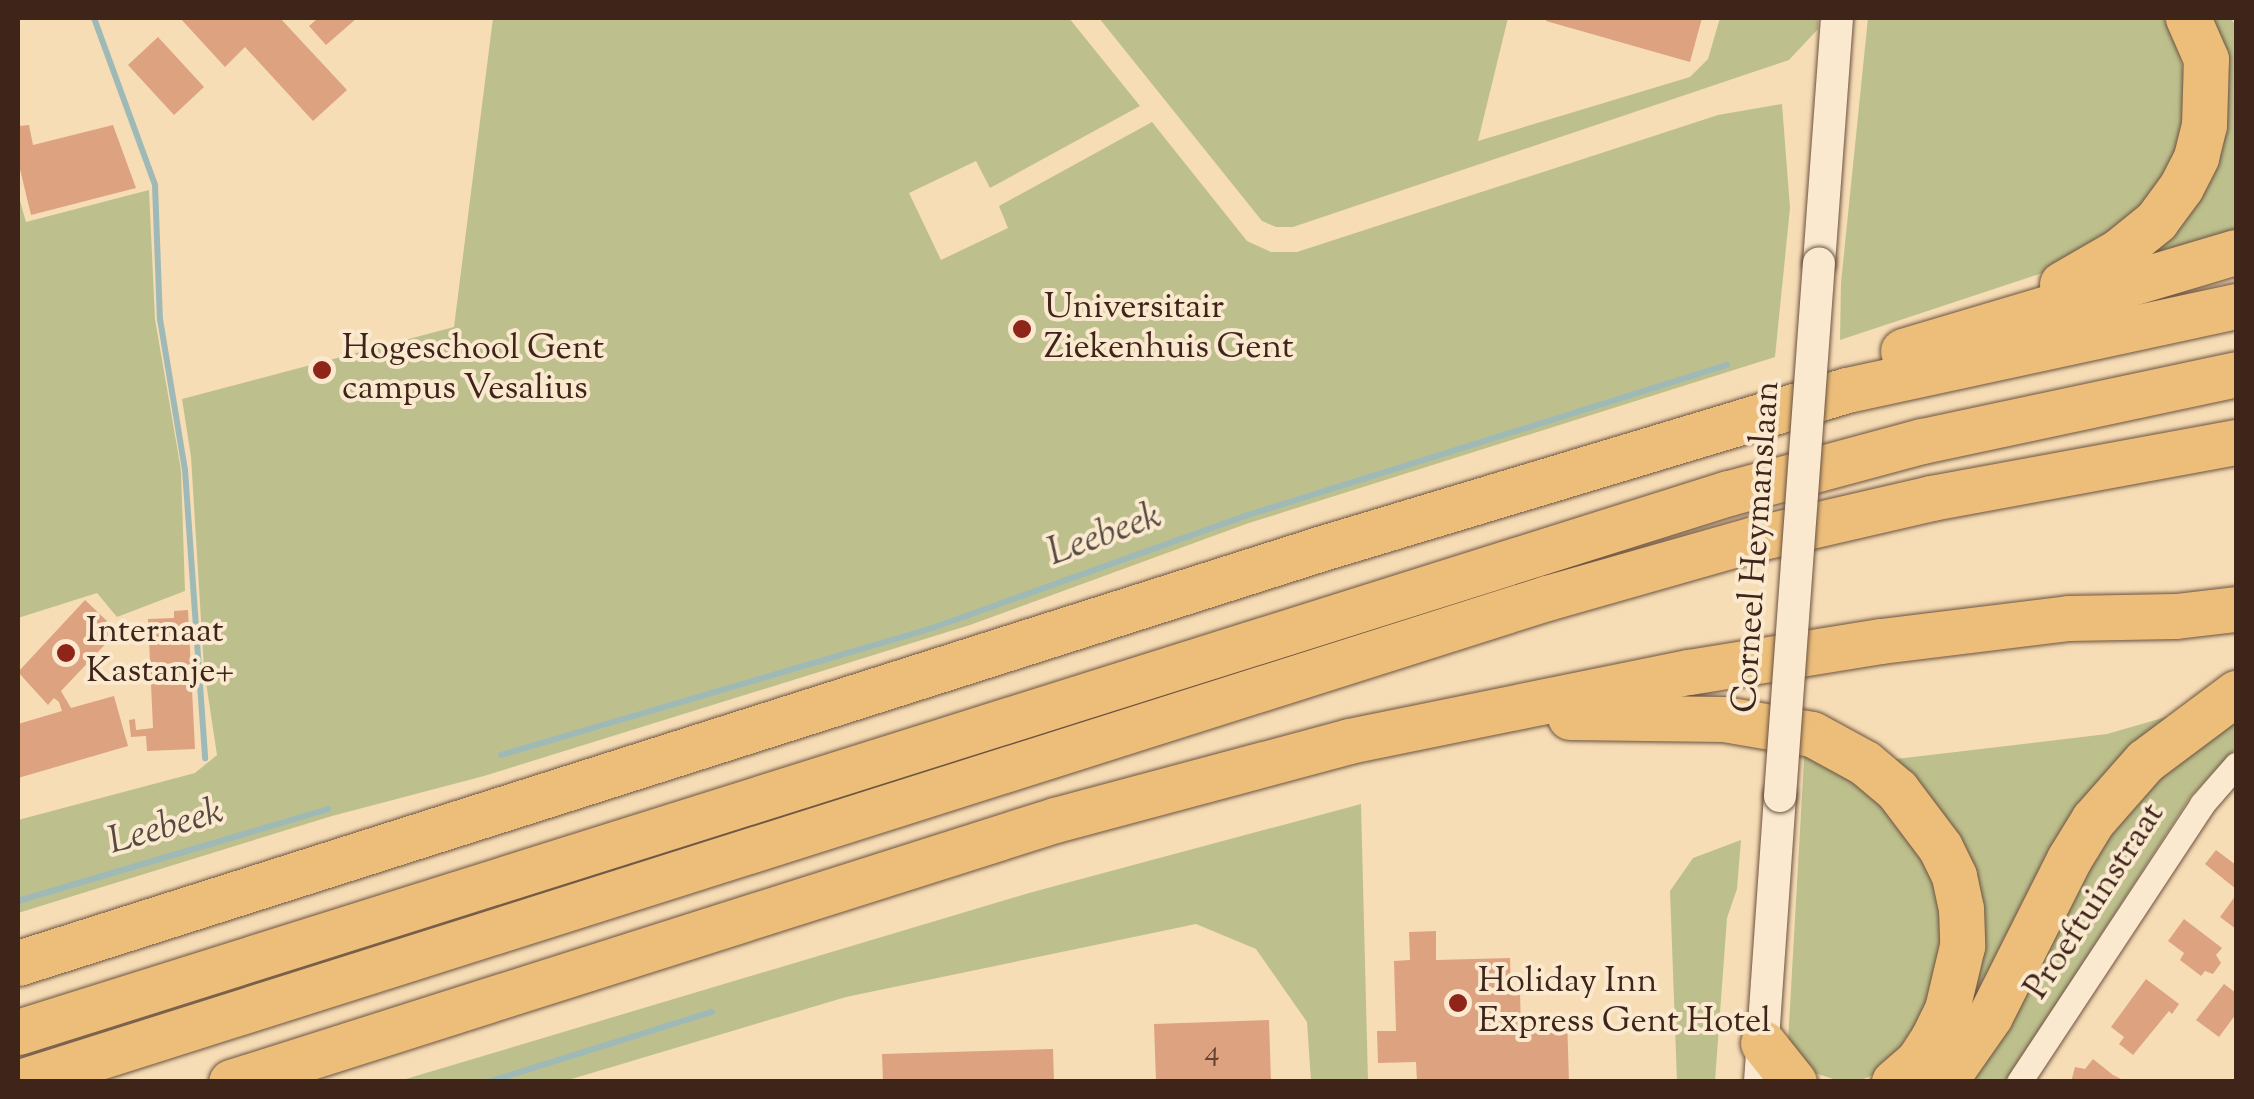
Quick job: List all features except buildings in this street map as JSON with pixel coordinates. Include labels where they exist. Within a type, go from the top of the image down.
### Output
[{"type":"highway","points":[[1859,364],[2079,276],[2156,220],[2181,188],[2204,126],[2206,59],[2188,18]]},
{"type":"highway","points":[[1319,549],[1696,414],[2236,252]]},
{"type":"highway","points":[[25,962],[1319,549],[1846,390],[2236,306]]},
{"type":"highway","points":[[18,1032],[1729,493],[1922,441],[2236,374]]},
{"type":"highway","points":[[20,1082],[1546,598],[1754,540],[1914,502],[2236,442]]},
{"type":"highway","points":[[230,1082],[1055,820],[1240,768],[1428,722],[1708,669],[2069,618],[2172,592],[2236,581]]},
{"type":"highway","points":[[2069,618],[2176,616],[2236,609]]},
{"type":"highway","points":[[1944,1082],[1990,1016],[2069,859],[2094,820],[2145,761],[2236,693]]},
{"type":"highway","points":[[1428,722],[1587,716],[1724,720],[1812,734],[1865,762],[1897,790],[1930,831],[1954,876],[1961,908],[1962,946],[1947,1009],[1918,1061],[1894,1082]]},
{"type":"highway","points":[[1761,1062],[1794,1082]]},
{"type":"street","name":"Corneel Heymanslaan","points":[[1761,1062],[1837,18]]},
{"type":"street","name":"Proeftuinstraat","points":[[2019,1082],[2202,804],[2236,765]]},
{"type":"green space","name":"Universitair Ziekenhuis Gent","points":[[493,18],[1069,18],[1140,106],[990,188],[976,161],[909,193],[941,260],[1008,228],[999,206],[1152,122],[1247,241],[1271,252],[1297,252],[1718,115],[1782,104],[1790,208],[1775,357],[1246,524],[970,625],[484,776],[332,816],[18,913],[18,820],[195,773],[217,755],[204,669],[191,457],[182,399],[454,327]]},
{"type":"green space","points":[[1099,18],[1508,18],[1478,141],[1690,77],[1708,59],[1720,18],[1818,18],[1818,29],[1789,60],[1293,227],[1276,227],[1262,221]]},
{"type":"green space","points":[[1868,18],[2163,18],[2177,40],[2188,97],[2175,152],[2150,201],[2079,261],[1840,340],[1841,283]]},
{"type":"green space","points":[[2201,18],[2230,18],[2236,25],[2236,240],[2116,275],[2174,225]]},
{"type":"green space","points":[[149,190],[155,319],[181,470],[185,591],[117,617],[97,593],[18,618],[18,194],[26,222]]},
{"type":"green space","points":[[2236,714],[2236,748],[2191,796],[2006,1081],[1966,1082],[2075,888],[2132,801]]},
{"type":"green space","points":[[2166,717],[2172,721],[1953,1057],[1972,988],[1896,759],[2107,734]]},
{"type":"green space","points":[[1805,743],[1896,812],[1943,899],[1936,994],[1886,1068],[1864,1079],[1843,1082],[1808,1071],[1788,1042]]},
{"type":"green space","points":[[1361,804],[1368,1081],[1311,1081],[1307,1022],[1256,949],[1196,924],[846,997],[565,1081],[399,1081],[1029,893]]},
{"type":"green space","points":[[1741,840],[1737,889],[1727,918],[1715,1081],[1677,1081],[1670,891],[1693,858]]},
{"type":"waterway","points":[[94,18],[155,185],[160,319],[185,470],[205,758]]},
{"type":"waterway","name":"Leebeek","points":[[501,755],[935,627],[1248,515],[1727,365]]},
{"type":"waterway","name":"Leebeek","points":[[18,901],[329,809]]},
{"type":"waterway","name":"Leebeek","points":[[488,1082],[712,1012]]},
{"type":"place","name":"Universitair Ziekenhuis Gent","points":[[1022,329]]},
{"type":"place","name":"Hogeschool Gent campus Vesalius","points":[[322,370]]},
{"type":"place","name":"Internaat Kastanje+","points":[[66,653]]},
{"type":"place","name":"Holiday Inn Express Gent Hotel","points":[[1458,1003]]}]
